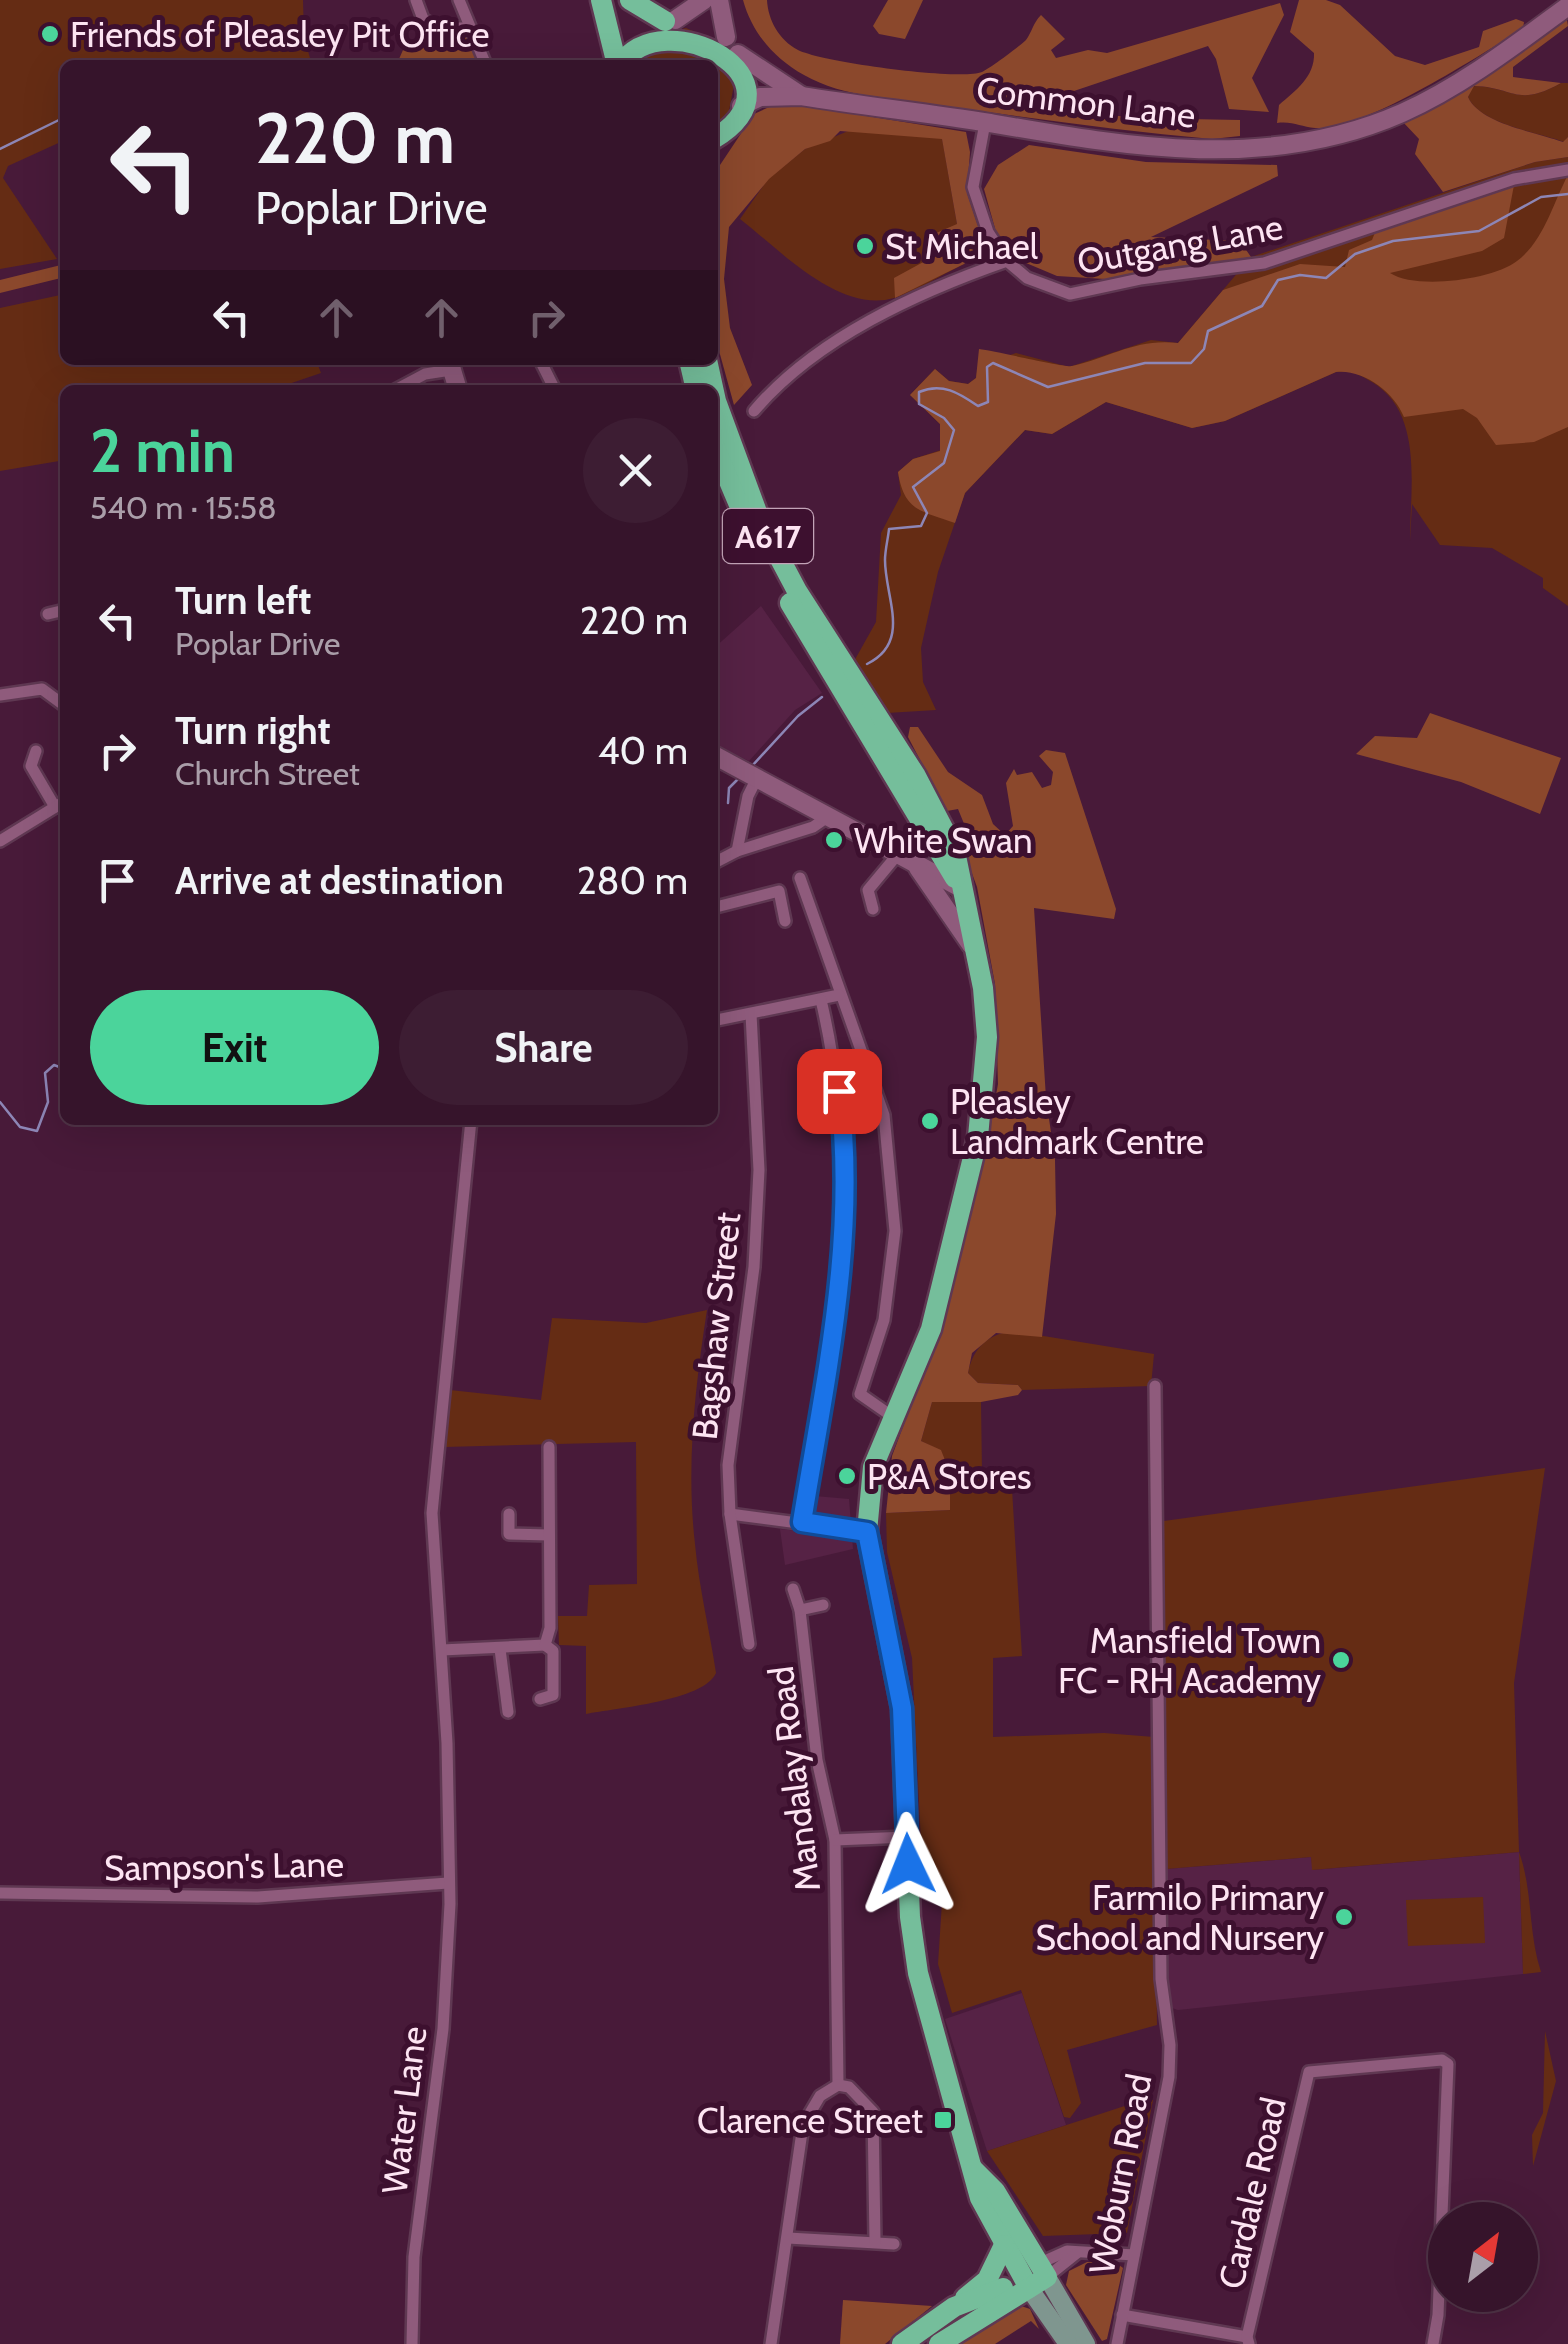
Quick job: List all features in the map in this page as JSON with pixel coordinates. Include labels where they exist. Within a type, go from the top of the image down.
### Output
[{"type":"highway","points":[[601,0],[617,60]]},
{"type":"highway","points":[[630,0],[670,21],[707,25],[732,46],[746,75],[741,106],[718,136]]},
{"type":"highway","points":[[622,60],[641,33],[670,21]]},
{"type":"highway","name":"A617","points":[[718,407],[760,523],[797,591],[925,793],[955,851],[977,955],[987,1037],[978,1137],[930,1329],[892,1417],[868,1487],[867,1532],[902,1708],[910,1917],[918,1971],[980,2198],[1004,2245],[1034,2276]]},
{"type":"highway","name":"A617","points":[[718,455],[751,535],[961,888]]},
{"type":"highway","name":"A617","points":[[972,2168],[994,2191],[1034,2276]]},
{"type":"highway","points":[[902,2344],[987,2280],[1004,2245]]},
{"type":"highway","points":[[954,2307],[1034,2276]]},
{"type":"highway","points":[[940,2344],[1034,2276]]},
{"type":"main road","points":[[670,21],[704,0]]},
{"type":"main road","points":[[719,0],[732,46],[801,96]]},
{"type":"main road","name":"Common Lane","points":[[801,96],[1116,145],[1184,151],[1304,144],[1378,123],[1452,88],[1568,6]]},
{"type":"main road","points":[[741,106],[760,97],[801,96]]},
{"type":"main road","points":[[718,757],[961,888]]},
{"type":"main road","points":[[906,859],[977,955]]},
{"type":"main road","points":[[1034,2276],[1068,2344]]},
{"type":"main road","points":[[1034,2276],[1086,2344]]},
{"type":"street","points":[[416,0],[423,20],[438,28],[470,28]]},
{"type":"street","points":[[460,0],[484,60]]},
{"type":"street","name":"Outgang Lane","points":[[985,122],[973,187],[988,232],[1007,261],[1050,290],[1070,294],[1140,279],[1244,266],[1514,179],[1568,170]]},
{"type":"street","points":[[754,411],[804,364],[863,325],[1007,261]]},
{"type":"street","points":[[404,385],[450,365]]},
{"type":"street","points":[[48,614],[60,611]]},
{"type":"street","points":[[0,695],[42,688],[60,702]]},
{"type":"street","points":[[0,841],[60,804],[31,766],[36,750]]},
{"type":"street","points":[[736,851],[743,839],[750,772]]},
{"type":"street","points":[[718,861],[736,851],[774,842],[829,816]]},
{"type":"street","points":[[873,910],[868,890],[906,859]]},
{"type":"street","points":[[800,878],[884,1115],[895,1231],[884,1320],[860,1394],[892,1417]]},
{"type":"street","points":[[718,906],[779,891],[785,921]]},
{"type":"street","points":[[718,1020],[839,995]]},
{"type":"street","points":[[802,1522],[836,1314],[845,1216],[843,1122],[820,1000]]},
{"type":"street","name":"Bagshaw Street","points":[[749,1644],[730,1514],[728,1465],[754,1268],[759,1170],[750,1014]]},
{"type":"street","name":"Water Lane","points":[[412,2344],[414,2256],[448,1960],[442,1650],[432,1512],[470,1125]]},
{"type":"street","name":"Woburn Road","points":[[1117,2344],[1169,2077],[1170,2045],[1164,2014],[1155,1386]]},
{"type":"street","points":[[545,1646],[550,1628],[549,1447]]},
{"type":"street","points":[[509,1514],[509,1534],[549,1535]]},
{"type":"street","points":[[730,1514],[867,1532]]},
{"type":"street","name":"Mandalay Road","points":[[793,1589],[800,1610],[818,1760],[836,1840],[838,2085]]},
{"type":"street","points":[[800,1610],[823,1605]]},
{"type":"street","points":[[442,1650],[545,1646],[553,1651],[552,1695],[540,1698]]},
{"type":"street","points":[[500,1649],[508,1712]]},
{"type":"street","points":[[836,1840],[907,1837]]},
{"type":"street","name":"Sampson's Lane","points":[[0,1893],[258,1896],[448,1883]]},
{"type":"street","name":"Cardale Road","points":[[1248,2341],[1309,2072],[1446,2060],[1438,2315],[1433,2344]]},
{"type":"street","points":[[771,2344],[802,2124],[815,2102],[838,2085],[849,2088],[873,2112],[875,2242]]},
{"type":"street","points":[[788,2238],[894,2244]]},
{"type":"street","points":[[1034,2276],[1067,2251],[1134,2255]]},
{"type":"street","points":[[1122,2315],[1248,2341]]},
{"type":"shaded area","points":[[0,0],[303,0],[304,37],[311,60],[60,60],[60,142],[8,166],[3,178],[57,259],[0,269]]},
{"type":"shaded area","points":[[743,0],[767,0],[776,29],[798,50],[861,65],[947,74],[986,70],[1026,40],[1041,15],[1065,39],[1051,50],[1056,58],[1088,50],[1107,53],[1280,3],[1284,15],[1252,78],[1269,112],[1229,109],[1216,59],[1208,46],[1068,93],[1041,107],[1136,118],[1240,120],[1240,136],[1212,139],[870,96],[819,83],[774,52],[758,34]]},
{"type":"shaded area","points":[[888,0],[923,0],[905,39],[879,34],[873,26]]},
{"type":"shaded area","points":[[1299,0],[1326,0],[1340,5],[1395,56],[1425,65],[1479,47],[1483,31],[1516,19],[1524,22],[1523,29],[1390,105],[1336,126],[1315,128],[1277,123],[1279,105],[1303,83],[1313,62],[1314,53],[1290,32]]},
{"type":"shaded area","points":[[1566,15],[1568,26],[1513,67],[1513,77],[1561,83],[1525,95],[1474,86],[1468,97],[1484,114],[1510,126],[1563,142],[1568,137],[1568,157],[1535,162],[1443,192],[1415,154],[1419,139],[1402,121]]},
{"type":"shaded area","points":[[686,28],[716,41],[736,74],[729,111],[718,123],[718,60],[633,60],[649,38]]},
{"type":"shaded area","points":[[460,36],[470,39],[477,60],[399,59],[403,50],[422,42],[460,42]]},
{"type":"shaded area","points":[[1568,83],[1568,137],[1564,142],[1496,120],[1474,106],[1468,97],[1473,86],[1524,95]]},
{"type":"shaded area","points":[[780,102],[966,132],[970,152],[967,193],[984,244],[964,264],[895,298],[894,278],[927,260],[927,237],[957,224],[942,139],[840,131],[830,141],[805,149],[769,179],[729,227],[724,279],[730,328],[752,385],[734,405],[718,347],[718,168],[754,114]]},
{"type":"shaded area","points":[[853,129],[942,138],[964,264],[894,298],[852,297],[811,276],[740,219],[768,179],[805,149]]},
{"type":"shaded area","points":[[1029,145],[1146,162],[1277,165],[1278,176],[1151,237],[1240,241],[1251,257],[1121,280],[1057,276],[1012,257],[996,232],[984,189],[998,165]]},
{"type":"shaded area","points":[[1568,157],[1568,606],[1543,588],[1543,578],[1492,548],[1440,545],[1412,504],[1410,541],[1412,476],[1407,432],[1389,396],[1359,375],[1336,372],[1225,421],[1192,428],[1106,402],[1052,434],[1025,430],[965,493],[938,572],[921,648],[923,682],[936,710],[887,713],[853,663],[876,622],[881,533],[901,495],[898,472],[913,459],[941,450],[940,424],[910,395],[935,369],[949,381],[968,384],[976,378],[978,366],[1016,353],[1069,367],[1151,340],[1178,343],[1251,257],[1535,162]]},
{"type":"shaded area","points":[[1568,175],[1568,427],[1534,442],[1496,445],[1477,418],[1463,409],[1404,417],[1393,399],[1367,378],[1336,372],[1225,421],[1192,428],[1106,402],[1052,434],[1025,430],[965,493],[955,523],[916,508],[905,495],[898,472],[913,459],[940,451],[940,424],[910,395],[935,369],[949,381],[968,384],[976,378],[979,349],[1072,366],[1150,343],[1178,343],[1223,290],[1300,264],[1345,267],[1349,250],[1372,240],[1376,230],[1514,185],[1504,238],[1482,251],[1390,273],[1435,282],[1490,273],[1517,261],[1534,243]]},
{"type":"shaded area","points":[[60,265],[60,278],[0,293],[0,280]]},
{"type":"shaded area","points":[[60,295],[60,365],[318,365],[321,373],[286,385],[60,385],[60,461],[0,471],[0,308]]},
{"type":"shaded area","points":[[761,606],[822,693],[795,710],[749,761],[718,746],[718,645]]},
{"type":"shaded area","points":[[1430,713],[1561,758],[1540,814],[1461,782],[1356,754],[1375,736],[1417,738]]},
{"type":"shaded area","points":[[910,727],[918,727],[948,772],[982,795],[993,824],[1005,835],[1013,826],[1006,783],[1014,769],[1017,775],[1032,772],[1042,788],[1051,785],[1053,772],[1039,756],[1046,750],[1065,753],[1116,909],[1114,919],[1034,908],[1046,1098],[1055,1160],[1056,1214],[1042,1337],[996,1333],[972,1353],[968,1373],[978,1383],[1018,1385],[1022,1390],[1018,1395],[981,1402],[932,1402],[921,1441],[941,1450],[950,1473],[950,1510],[886,1513],[892,1456],[944,1317],[986,1152],[998,1084],[995,984],[977,887],[963,849],[967,831],[958,809],[947,811],[908,737]]},
{"type":"shaded area","points":[[707,1310],[696,1397],[691,1485],[697,1560],[716,1673],[708,1683],[677,1697],[586,1714],[586,1646],[559,1645],[558,1616],[587,1616],[589,1585],[637,1584],[636,1442],[444,1447],[450,1390],[541,1400],[552,1318],[646,1323]]},
{"type":"shaded area","points":[[1013,1331],[1154,1354],[1151,1386],[1022,1390],[1018,1385],[978,1383],[968,1373],[978,1350],[996,1335]]},
{"type":"shaded area","points":[[932,1402],[981,1402],[982,1473],[1011,1472],[1022,1656],[993,1658],[993,1737],[1104,1733],[1154,1737],[1157,2025],[1067,2050],[1081,2103],[1070,2118],[1064,2117],[1021,1990],[952,2013],[938,1964],[943,1887],[923,1884],[912,1658],[887,1552],[886,1513],[950,1510],[941,1451],[921,1441]]},
{"type":"shaded area","name":"Mansfield Town FC - RH Academy","points":[[1545,1468],[1514,1683],[1519,1852],[1312,1870],[1311,1857],[1166,1869],[1164,1521]]},
{"type":"shaded area","points":[[815,1496],[849,1499],[853,1549],[785,1565],[780,1529],[817,1533],[812,1516]]},
{"type":"shaded area","name":"Farmilo Primary School and Nursery","points":[[1519,1852],[1523,1974],[1178,2010],[1169,2007],[1166,1869],[1311,1857],[1313,1870]]},
{"type":"shaded area","points":[[1519,1852],[1541,1972],[1523,1974]]},
{"type":"shaded area","points":[[1483,1897],[1485,1943],[1408,1946],[1406,1900]]},
{"type":"shaded area","points":[[1022,1993],[1066,2125],[987,2151],[945,2019]]},
{"type":"shaded area","points":[[1545,2031],[1556,2081],[1533,2166],[1532,2135],[1543,2113]]},
{"type":"shaded area","points":[[1146,2099],[1153,2100],[1127,2233],[1043,2236],[987,2151]]},
{"type":"shaded area","points":[[1087,2262],[1115,2262],[1123,2268],[1107,2339],[1102,2341],[1066,2285],[1069,2271]]},
{"type":"shaded area","points":[[843,2300],[932,2306],[885,2344],[840,2344]]},
{"type":"shaded area","points":[[1018,2305],[1030,2309],[1039,2329],[1031,2321],[995,2344],[961,2344],[973,2331]]},
{"type":"waterway","points":[[0,149],[60,119]]},
{"type":"waterway","points":[[867,664],[881,655],[892,631],[885,560],[889,529],[921,526],[927,513],[913,487],[944,463],[954,430],[944,418],[919,404],[919,392],[943,389],[978,406],[988,402],[987,367],[993,363],[1048,387],[1145,363],[1191,363],[1204,349],[1208,331],[1262,306],[1278,280],[1300,275],[1326,278],[1355,254],[1393,241],[1479,231],[1541,197],[1568,194]]},
{"type":"waterway","points":[[752,766],[798,716],[822,697]]},
{"type":"waterway","points":[[728,803],[729,788],[739,778]]},
{"type":"waterway","points":[[0,1102],[20,1127],[37,1131],[48,1102],[45,1073],[54,1065],[60,1067]]},
{"type":"place","name":"Friends of Pleasley Pit Office","points":[[50,34]]},
{"type":"place","name":"St Michael","points":[[865,246]]},
{"type":"place","name":"White Swan","points":[[834,840]]},
{"type":"place","name":"Pleasley Landmark Centre","points":[[930,1121]]},
{"type":"place","name":"P&A Stores","points":[[847,1476]]},
{"type":"place","name":"Mansfield Town FC - RH Academy","points":[[1341,1660]]},
{"type":"place","name":"Farmilo Primary School and Nursery","points":[[1344,1917]]},
{"type":"place","name":"Clarence Street","points":[[943,2120]]},
{"type":"route","points":[[839,1091],[845,1216],[836,1314],[802,1522],[867,1532],[902,1708],[908,1864]]}]
